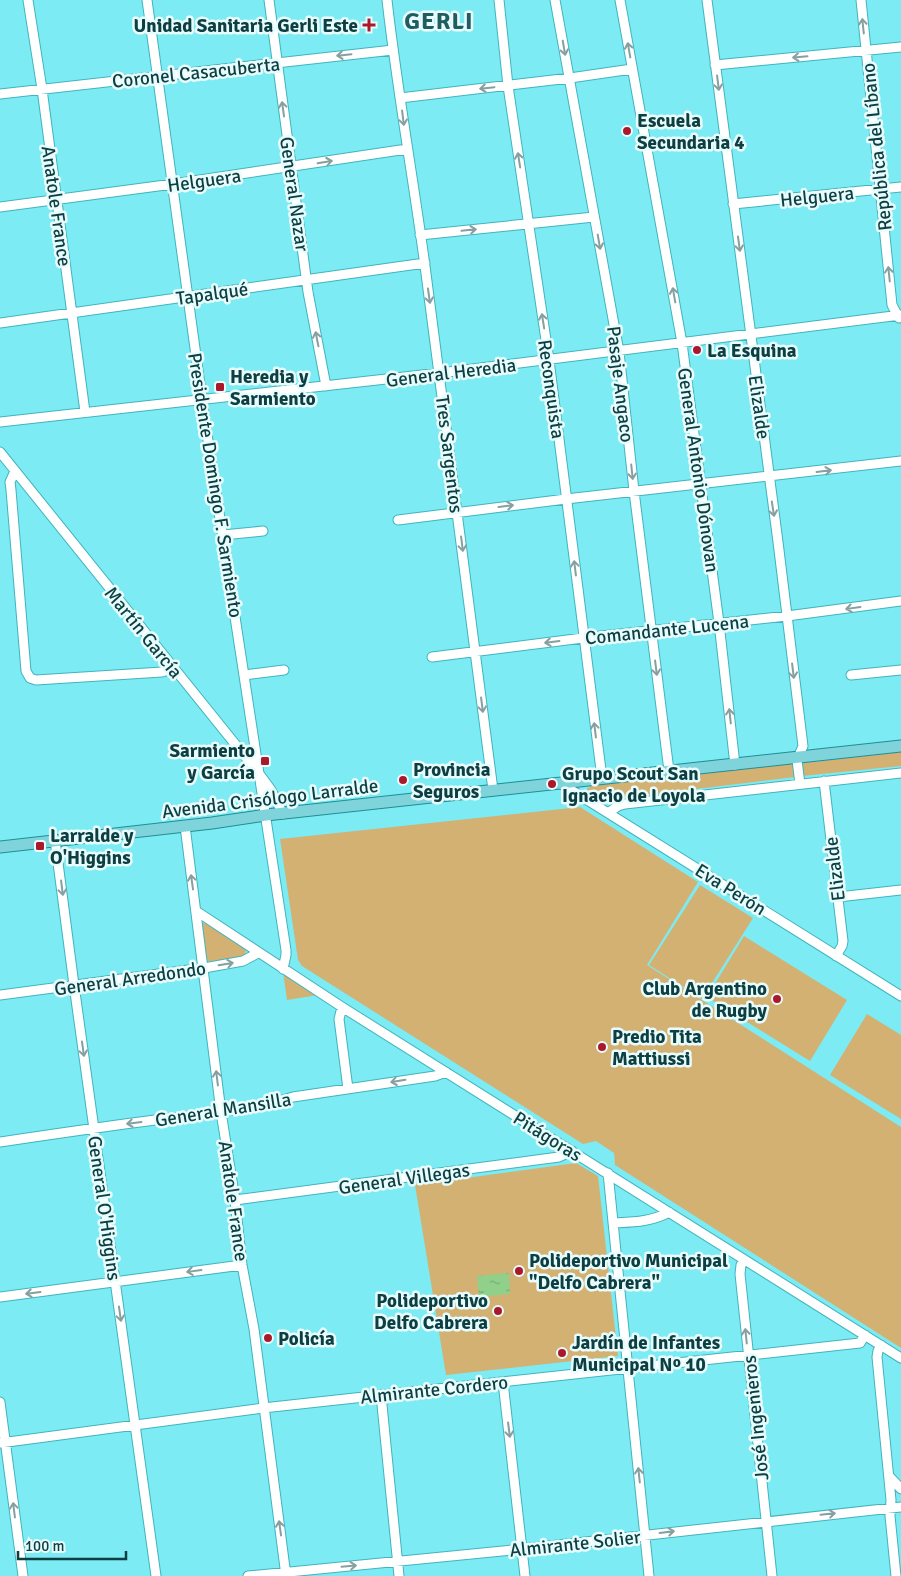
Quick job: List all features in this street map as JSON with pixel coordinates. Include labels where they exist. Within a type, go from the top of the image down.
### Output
[{"type":"main road","name":"Avenida Crisólogo Larralde","points":[[0,847],[266,818],[283,814],[493,790],[901,746]]},
{"type":"street","name":"Anatole France","points":[[28,0],[42,89],[85,412]]},
{"type":"street","name":"Presidente Domingo F. Sarmiento","points":[[147,0],[187,296],[286,950],[283,969]]},
{"type":"street","name":"General Nazar","points":[[269,0],[306,281],[326,386]]},
{"type":"street","name":"Tres Sargentos","points":[[387,0],[440,373],[493,790]]},
{"type":"street","name":"Reconquista","points":[[499,0],[508,86],[549,360],[602,778]]},
{"type":"street","name":"Pasaje Angaco","points":[[556,0],[618,352],[669,771]]},
{"type":"street","name":"General Antonio Dónovan","points":[[620,0],[682,343],[720,623],[735,765]]},
{"type":"street","name":"Elizalde","points":[[707,0],[787,616],[802,746],[797,760],[800,784]]},
{"type":"street","name":"República del Líbano","points":[[860,0],[892,305],[900,317]]},
{"type":"street","points":[[715,65],[901,47]]},
{"type":"street","name":"Coronel Casacuberta","points":[[0,94],[393,50]]},
{"type":"street","points":[[400,98],[632,69]]},
{"type":"street","name":"Helguera","points":[[0,207],[291,168],[407,149]]},
{"type":"street","name":"Helguera","points":[[733,204],[901,187]]},
{"type":"street","points":[[420,235],[594,217]]},
{"type":"street","name":"Tapalqué","points":[[0,323],[425,263]]},
{"type":"street","name":"General Heredia","points":[[0,422],[440,373],[618,352],[750,333],[900,317]]},
{"type":"street","name":"Martín García","points":[[0,452],[260,775],[271,790],[283,814]]},
{"type":"street","points":[[398,520],[634,491],[901,462]]},
{"type":"street","points":[[15,471],[10,482],[26,671],[30,678],[36,680],[162,672],[173,668]]},
{"type":"street","points":[[223,535],[263,531]]},
{"type":"street","name":"Comandante Lucena","points":[[432,657],[901,601]]},
{"type":"street","points":[[244,675],[284,670]]},
{"type":"street","points":[[851,675],[901,670]]},
{"type":"street","points":[[608,813],[624,804],[901,773]]},
{"type":"street","name":"Elizalde","points":[[824,781],[842,941],[842,946],[836,956]]},
{"type":"street","name":"Eva Perón","points":[[560,783],[901,996]]},
{"type":"street","name":"Anatole France","points":[[185,826],[221,1112],[235,1200],[242,1265],[254,1328],[286,1574]]},
{"type":"street","name":"General O'Higgins","points":[[55,840],[156,1576]]},
{"type":"street","points":[[838,897],[901,890]]},
{"type":"street","name":"Pitágoras","points":[[196,911],[342,1007],[901,1358]]},
{"type":"street","name":"General Arredondo","points":[[0,995],[204,968],[242,961],[258,953]]},
{"type":"street","points":[[342,1007],[340,1019],[348,1089]]},
{"type":"street","name":"General Mansilla","points":[[0,1142],[221,1112],[270,1104],[300,1096],[434,1076],[446,1072]]},
{"type":"street","name":"General Villegas","points":[[235,1200],[559,1157],[572,1151]]},
{"type":"street","points":[[608,1173],[650,1576]]},
{"type":"street","points":[[613,1223],[652,1220],[669,1212]]},
{"type":"street","name":"José Ingenieros","points":[[745,1260],[741,1265],[740,1274],[772,1576]]},
{"type":"street","points":[[0,1297],[242,1265]]},
{"type":"street","name":"Almirante Cordero","points":[[3,1442],[263,1408],[748,1356],[860,1342],[865,1335]]},
{"type":"street","points":[[881,1345],[878,1357],[896,1576]]},
{"type":"street","points":[[503,1382],[525,1576]]},
{"type":"street","points":[[381,1395],[400,1576]]},
{"type":"street","points":[[0,1402],[3,1442],[23,1576]]},
{"type":"street","points":[[889,1476],[901,1489]]},
{"type":"street","name":"Almirante Solier","points":[[248,1576],[286,1574],[901,1507]]},
{"type":"shaded area","points":[[901,752],[901,766],[802,776],[801,765],[804,763]]},
{"type":"shaded area","points":[[792,763],[794,765],[795,777],[606,800],[588,794],[587,789],[591,786]]},
{"type":"shaded area","name":"Predio Tita Mattiussi","points":[[580,807],[698,882],[647,965],[901,1127],[901,1348],[615,1165],[614,1153],[596,1141],[583,1144],[302,966],[298,960],[280,839]]},
{"type":"shaded area","points":[[700,885],[753,918],[702,999],[649,965]]},
{"type":"shaded area","points":[[203,923],[246,949],[245,956],[212,962],[208,961],[205,958],[201,926]]},
{"type":"shaded area","name":"Club Argentino de Rugby","points":[[744,936],[847,1000],[810,1061],[707,997]]},
{"type":"shaded area","points":[[283,972],[318,995],[287,1000]]},
{"type":"shaded area","points":[[867,1014],[901,1035],[901,1119],[830,1075]]},
{"type":"shaded area","name":"Polideportivo Municipal \"Delfo Cabrera\"","points":[[576,1163],[598,1176],[618,1356],[446,1375],[415,1185]]},
{"type":"water","points":[[509,1273],[510,1294],[479,1297],[477,1276]]},
{"type":"place","name":"Unidad Sanitaria Gerli Este","points":[[369,25]]},
{"type":"place","name":"Escuela Secundaria 4","points":[[627,131]]},
{"type":"place","name":"La Esquina","points":[[697,350]]},
{"type":"place","name":"Heredia y Sarmiento","points":[[220,387]]},
{"type":"place","name":"Sarmiento y García","points":[[265,761]]},
{"type":"place","name":"Provincia Seguros","points":[[403,780]]},
{"type":"place","name":"Grupo Scout San Ignacio de Loyola","points":[[552,784]]},
{"type":"place","name":"Larralde y O'Higgins","points":[[40,846]]},
{"type":"place","name":"Club Argentino de Rugby","points":[[777,999]]},
{"type":"place","name":"Predio Tita Mattiussi","points":[[602,1047]]},
{"type":"place","name":"Polideportivo Municipal \"Delfo Cabrera\"","points":[[519,1271]]},
{"type":"place","name":"Polideportivo Delfo Cabrera","points":[[498,1311]]},
{"type":"place","name":"Policía","points":[[268,1338]]},
{"type":"place","name":"Jardín de Infantes Municipal Nº 10","points":[[562,1353]]},
{"type":"district","name":"GERLI","points":[[439,21]]}]
